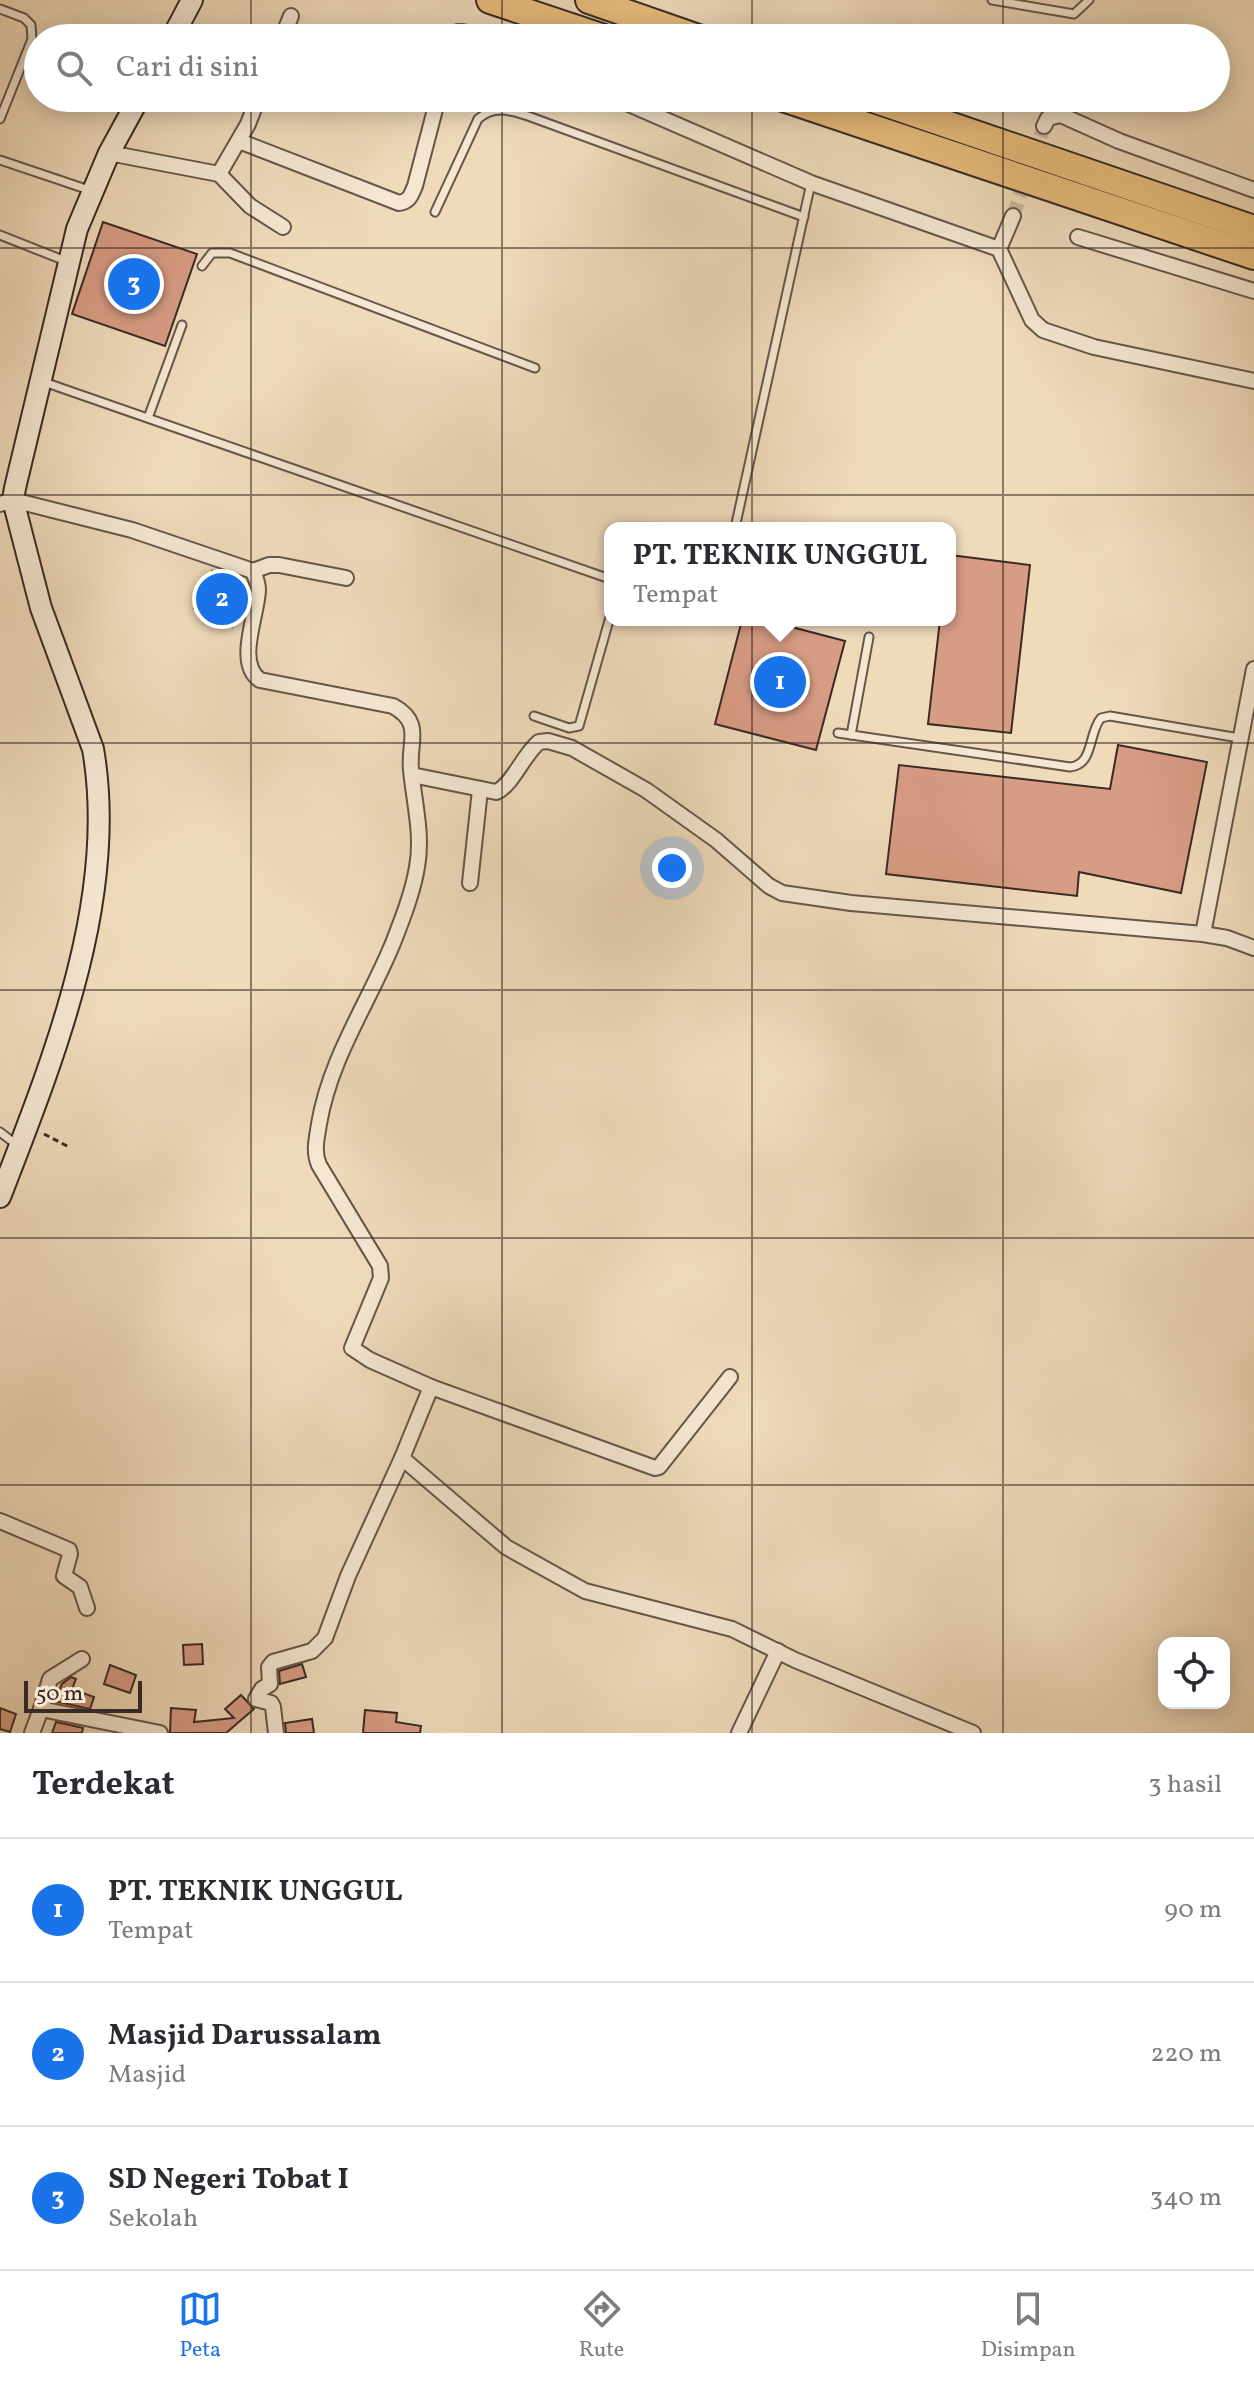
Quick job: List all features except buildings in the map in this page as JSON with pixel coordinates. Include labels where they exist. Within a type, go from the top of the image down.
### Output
[{"type":"highway","points":[[490,0],[562,24]]},
{"type":"highway","points":[[589,0],[658,24]]},
{"type":"highway","points":[[825,112],[1254,256]]},
{"type":"highway","points":[[911,112],[1254,229]]},
{"type":"main road","points":[[179,24],[192,0]]},
{"type":"main road","points":[[0,1197],[5,1165],[18,1146],[26,1125],[68,1010],[80,962],[94,875],[99,800],[97,771],[89,735],[41,608],[6,502],[68,262],[91,191],[131,112]]},
{"type":"street","points":[[288,24],[291,16]]},
{"type":"street","points":[[219,174],[252,112]]},
{"type":"street","points":[[239,141],[399,203],[406,202],[415,186],[434,112]]},
{"type":"street","points":[[647,112],[811,183],[999,249],[1032,320],[1043,330],[1094,347],[1254,381]]},
{"type":"street","points":[[1044,126],[1048,118],[1061,115],[1119,141],[1254,190]]},
{"type":"street","points":[[109,153],[219,174],[250,206],[283,227]]},
{"type":"street","points":[[999,249],[1013,216]]},
{"type":"street","points":[[1078,237],[1254,291]]},
{"type":"street","points":[[6,502],[132,530],[253,571],[279,565],[346,578]]},
{"type":"street","points":[[253,571],[259,589],[250,636],[250,670],[253,675],[260,680],[393,706],[410,718],[413,732],[412,775],[419,833],[417,870],[393,942],[331,1074],[315,1150],[319,1165],[380,1266],[381,1278],[352,1348],[370,1360],[431,1387],[655,1468],[659,1467],[730,1377]]},
{"type":"street","points":[[1203,934],[1254,669]]},
{"type":"street","points":[[412,775],[496,792],[504,789],[539,742],[559,742],[646,790],[716,840],[769,886],[782,893],[851,903],[1203,934],[1227,938],[1254,948]]},
{"type":"street","points":[[470,883],[480,790]]},
{"type":"street","points":[[276,1733],[271,1703],[256,1699],[262,1689],[270,1684],[269,1667],[273,1662],[312,1651],[325,1638],[348,1576],[431,1387]]},
{"type":"street","points":[[402,1458],[506,1547],[585,1591],[732,1629],[973,1733]]},
{"type":"street","points":[[0,1521],[69,1550],[64,1576],[80,1587],[87,1608]]},
{"type":"street","points":[[739,1733],[778,1651]]},
{"type":"street","points":[[32,1733],[50,1679],[82,1659]]},
{"type":"street","points":[[41,1709],[160,1733]]},
{"type":"lane","points":[[992,0],[1074,14],[1089,0]]},
{"type":"lane","points":[[0,9],[24,18],[30,24]]},
{"type":"lane","points":[[0,119],[24,59]]},
{"type":"lane","points":[[435,212],[478,119],[486,112]]},
{"type":"lane","points":[[516,112],[804,217]]},
{"type":"lane","points":[[0,160],[91,191]]},
{"type":"lane","points":[[736,522],[811,183]]},
{"type":"lane","points":[[0,235],[68,262]]},
{"type":"lane","points":[[202,266],[212,253],[230,253],[535,368]]},
{"type":"lane","points":[[148,418],[182,325]]},
{"type":"lane","points":[[39,381],[604,577]]},
{"type":"lane","points":[[534,716],[569,728],[579,726],[607,626]]},
{"type":"lane","points":[[851,735],[869,637]]},
{"type":"lane","points":[[838,733],[1070,767],[1085,762],[1095,724],[1101,718],[1110,716],[1239,738]]},
{"type":"lane","points":[[0,1132],[18,1146]]},
{"type":"path","points":[[26,1125],[69,1147]]},
{"type":"tunnel","points":[[1013,216],[1044,126]]},
{"type":"place","name":"SD Negeri Tobat I","points":[[134,284]]},
{"type":"place","name":"Masjid Darussalam","points":[[222,599]]},
{"type":"place","name":"PT. TEKNIK UNGGUL","points":[[780,682]]}]
